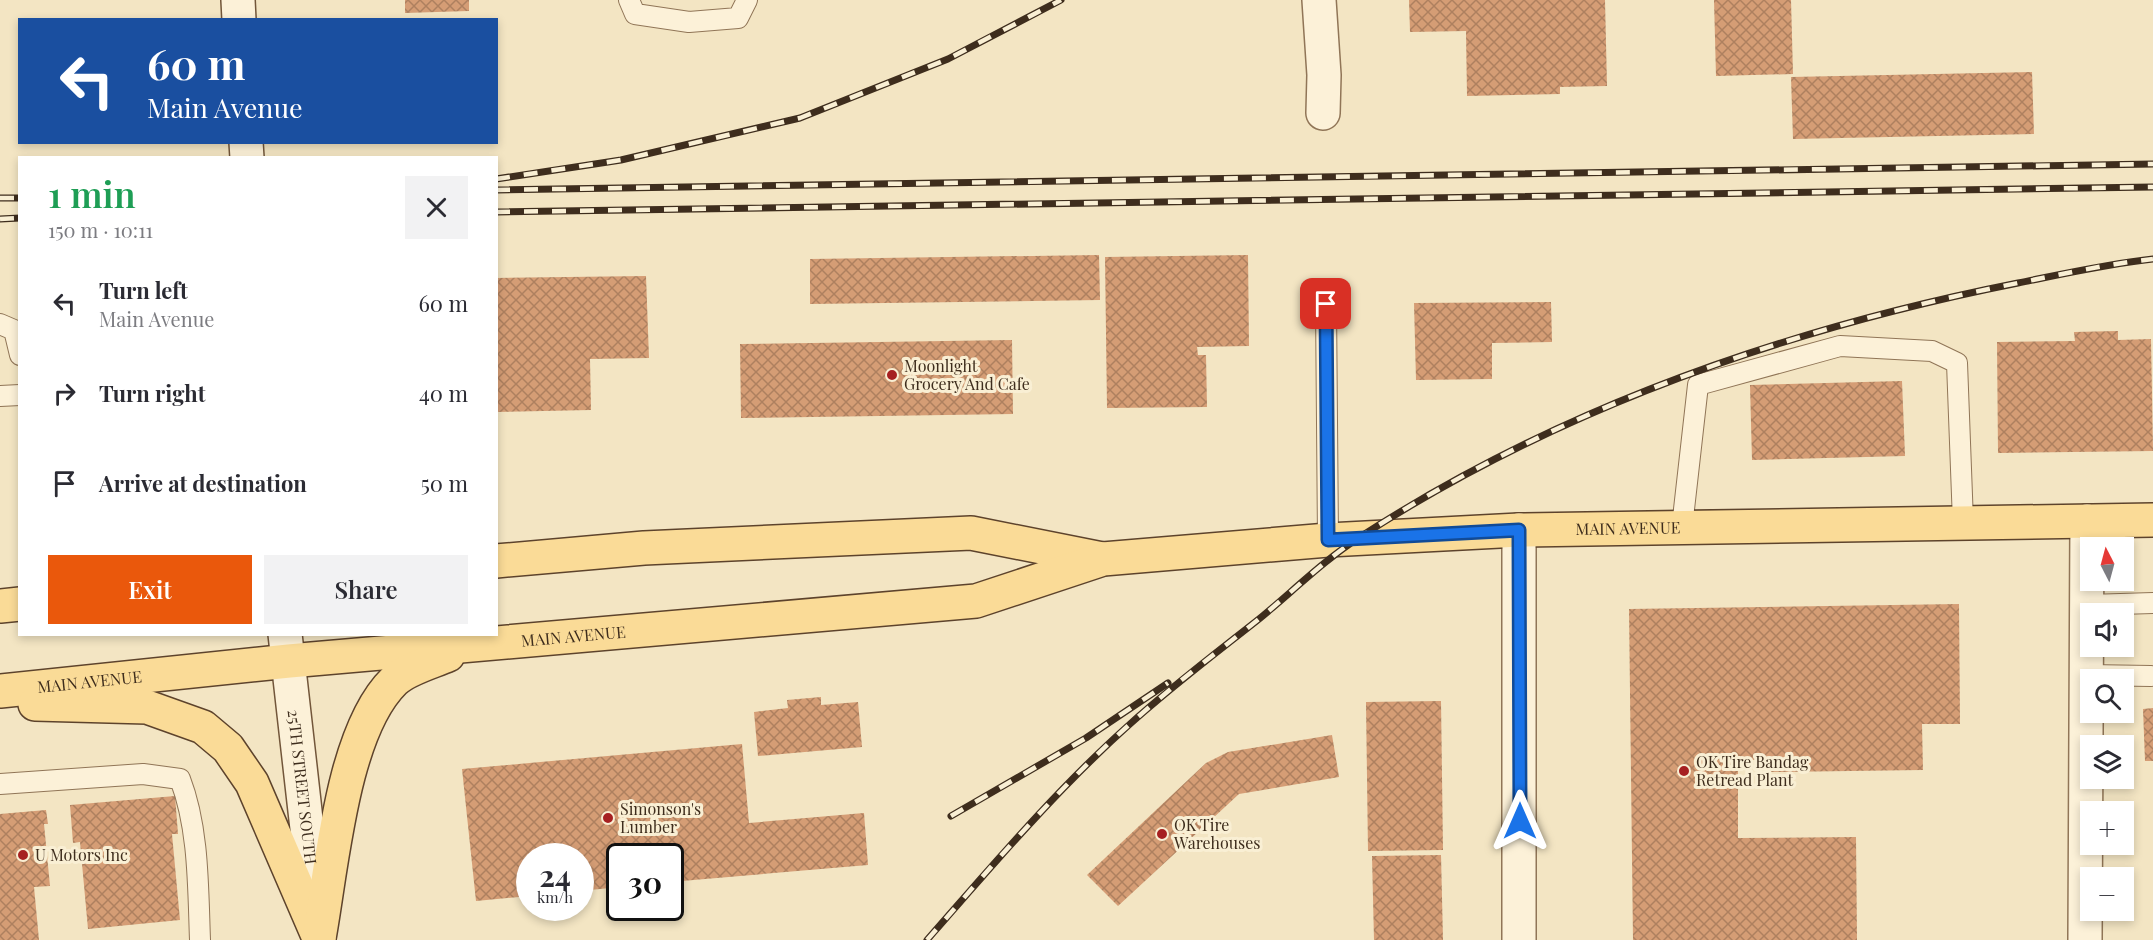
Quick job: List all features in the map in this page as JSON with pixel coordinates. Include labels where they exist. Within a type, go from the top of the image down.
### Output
[{"type":"main road","name":"MAIN AVENUE","points":[[0,691],[287,648],[467,646],[976,602],[1103,559],[1328,540],[1519,530],[2153,520]]},
{"type":"main road","name":"MAIN AVENUE","points":[[503,558],[644,548],[971,533],[1103,559]]},
{"type":"main road","points":[[319,939],[348,777],[359,736],[374,707],[395,680],[467,646]]},
{"type":"main road","points":[[0,704],[147,707],[203,727],[228,748],[252,783],[319,939]]},
{"type":"street","points":[[238,0],[239,18]]},
{"type":"street","points":[[1319,0],[1324,75],[1323,113]]},
{"type":"street","points":[[2087,521],[2088,603]]},
{"type":"street","points":[[1519,530],[1519,940]]},
{"type":"street","name":"25TH STREET SOUTH","points":[[287,648],[319,939]]},
{"type":"street","points":[[2085,940],[2087,723]]},
{"type":"lane","points":[[629,0],[636,14],[689,22],[738,18],[747,0]]},
{"type":"lane","points":[[1326,304],[1328,540]]},
{"type":"lane","points":[[0,324],[14,330],[18,347]]},
{"type":"lane","points":[[1682,527],[1698,385],[1840,346],[1932,351],[1957,363],[1963,522]]},
{"type":"lane","points":[[0,396],[18,395]]},
{"type":"lane","points":[[2134,604],[2153,603]]},
{"type":"lane","points":[[2134,676],[2151,676]]},
{"type":"lane","points":[[0,784],[144,774],[180,779],[186,795],[197,871],[200,940]]},
{"type":"building","points":[[405,0],[469,0],[469,11],[405,13]]},
{"type":"building","points":[[1409,0],[1605,0],[1607,86],[1560,87],[1560,94],[1467,96],[1466,31],[1410,32]]},
{"type":"building","points":[[1714,0],[1791,0],[1793,74],[1716,76]]},
{"type":"building","points":[[2032,72],[2034,134],[1793,139],[1791,77]]},
{"type":"building","points":[[1099,255],[1100,300],[810,304],[810,259]]},
{"type":"building","points":[[1248,255],[1249,346],[1197,347],[1198,355],[1206,355],[1207,407],[1107,408],[1105,257]]},
{"type":"building","points":[[646,276],[649,358],[590,359],[591,410],[498,412],[498,278]]},
{"type":"building","points":[[1551,302],[1552,342],[1492,343],[1492,379],[1416,380],[1414,303]]},
{"type":"building","points":[[2118,331],[2118,340],[2151,339],[2153,451],[1998,453],[1997,342],[2075,341],[2074,332]]},
{"type":"building","points":[[1012,340],[1013,414],[741,418],[740,344]]},
{"type":"building","points":[[1902,381],[1905,456],[1752,460],[1750,385]]},
{"type":"building","name":"OK Tire Bandag Retread Plant","points":[[1959,604],[1960,724],[1922,724],[1923,770],[1769,772],[1769,760],[1738,760],[1738,838],[1856,837],[1857,940],[1633,940],[1629,609]]},
{"type":"building","points":[[821,697],[821,705],[858,702],[862,747],[758,756],[754,712],[788,708],[787,700]]},
{"type":"building","points":[[1441,701],[1443,850],[1368,851],[1366,702]]},
{"type":"building","points":[[2153,708],[2153,761],[2145,761],[2143,709]]},
{"type":"building","name":"OK Tire Warehouses","points":[[1332,735],[1339,777],[1239,794],[1118,906],[1087,875],[1206,763],[1228,752]]},
{"type":"building","name":"Simonson's Lumber","points":[[742,744],[749,823],[864,813],[868,865],[684,881],[684,843],[606,843],[606,888],[594,890],[594,843],[516,843],[516,897],[476,901],[462,769]]},
{"type":"building","points":[[175,796],[178,834],[172,834],[180,920],[88,929],[80,842],[73,843],[70,805]]},
{"type":"building","name":"U Motors Inc","points":[[46,810],[48,824],[44,824],[50,886],[34,887],[39,940],[0,940],[0,814]]},
{"type":"building","points":[[1441,855],[1443,940],[1374,940],[1372,856]]},
{"type":"railway","points":[[498,179],[621,160],[800,118],[948,59],[1061,0]]},
{"type":"railway","points":[[498,190],[2153,164]]},
{"type":"railway","points":[[498,212],[2153,187]]},
{"type":"railway","points":[[0,198],[18,198]]},
{"type":"railway","points":[[0,219],[18,218]]},
{"type":"railway","points":[[927,940],[1050,802],[1146,710],[1334,556],[1360,537],[1436,491],[1514,449],[1594,412],[1677,379],[1760,350],[1845,324],[1931,302],[2085,270],[2153,259]]},
{"type":"railway","points":[[951,816],[1086,738],[1168,683]]},
{"type":"place","name":"Moonlight Grocery And Cafe","points":[[892,375]]},
{"type":"place","name":"OK Tire Bandag Retread Plant","points":[[1684,771]]},
{"type":"place","name":"Simonson's Lumber","points":[[608,818]]},
{"type":"place","name":"OK Tire Warehouses","points":[[1162,834]]},
{"type":"place","name":"U Motors Inc","points":[[23,855]]},
{"type":"route","points":[[1326,304],[1328,540],[1519,530],[1521,583],[1520,821]]}]
